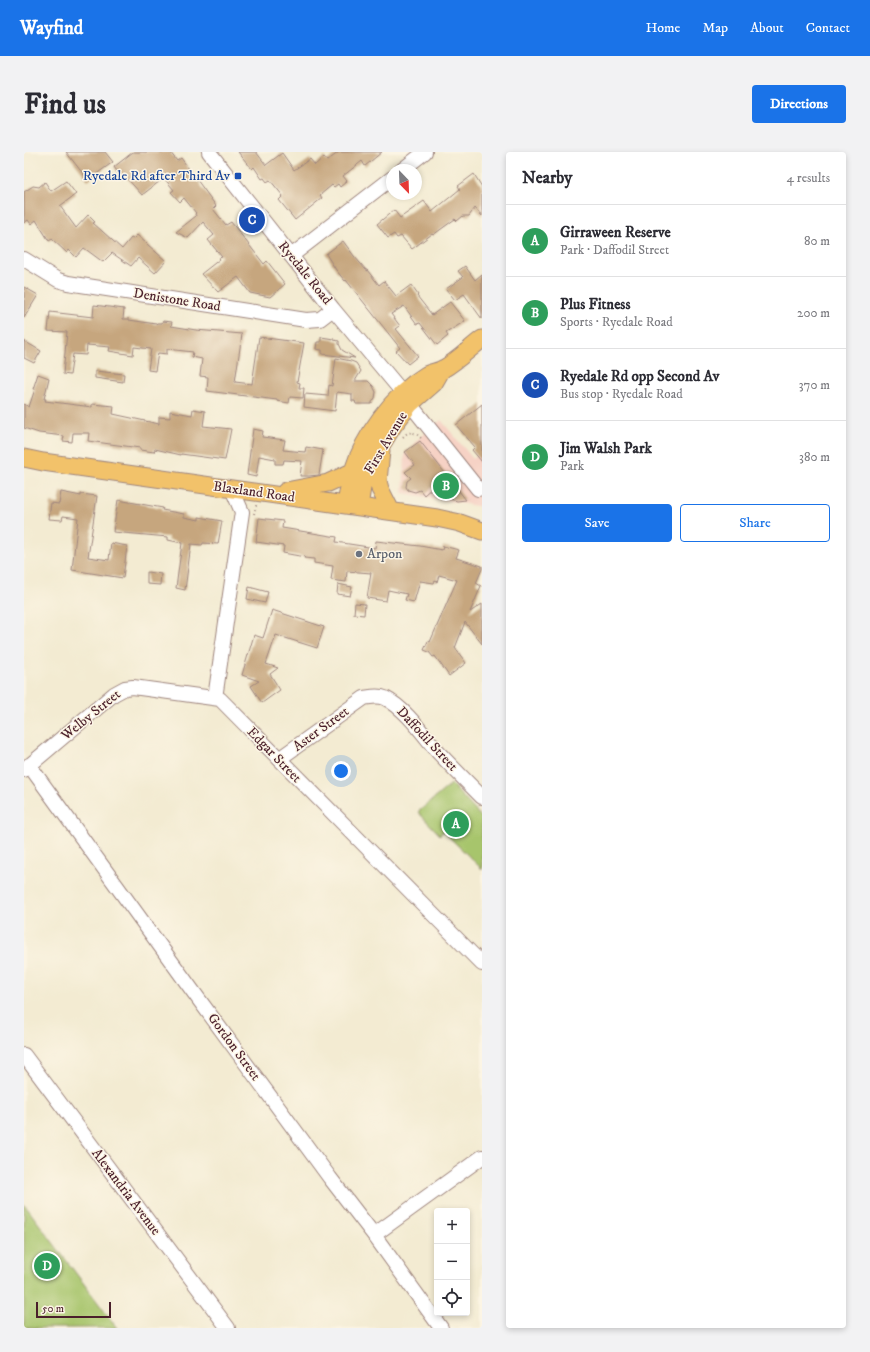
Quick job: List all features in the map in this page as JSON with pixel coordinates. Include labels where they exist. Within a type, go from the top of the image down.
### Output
[{"type":"main road","name":"First Avenue","points":[[352,506],[352,472],[364,446],[391,405],[434,383],[442,370],[482,339]]},
{"type":"main road","name":"First Avenue","points":[[352,506],[369,465],[393,426],[407,398]]},
{"type":"main road","points":[[382,445],[378,481],[380,489],[391,511]]},
{"type":"main road","name":"Blaxland Road","points":[[24,458],[43,462],[437,518],[460,523],[481,530]]},
{"type":"main road","points":[[266,494],[328,484],[352,472]]},
{"type":"street","name":"Ryedale Road","points":[[209,152],[291,256],[407,398],[478,490]]},
{"type":"street","points":[[410,164],[425,152]]},
{"type":"street","points":[[291,256],[386,183]]},
{"type":"street","name":"Denistone Road","points":[[24,259],[58,280],[68,283],[306,320],[320,319],[334,309]]},
{"type":"street","points":[[215,698],[242,512],[232,489]]},
{"type":"street","name":"Welby Street","points":[[27,767],[114,694],[125,688],[133,687],[215,698]]},
{"type":"street","name":"Daffodil Street","points":[[364,698],[375,696],[384,698],[396,705],[482,797]]},
{"type":"street","name":"Edgar Street","points":[[215,698],[220,699],[482,964]]},
{"type":"street","name":"Aster Street","points":[[279,759],[364,698]]},
{"type":"street","name":"Gordon Street","points":[[27,767],[442,1328]]},
{"type":"street","name":"Alexandria Avenue","points":[[24,1055],[228,1328]]},
{"type":"street","points":[[374,1235],[482,1157]]},
{"type":"path","points":[[400,441],[407,433],[412,432],[417,434],[423,440],[433,432]]},
{"type":"shaded area","points":[[441,420],[473,459],[482,452],[482,507],[403,493],[405,453],[417,440]]},
{"type":"green space","points":[[451,784],[482,818],[482,869],[443,831],[440,835],[418,812]]},
{"type":"green space","points":[[24,1204],[117,1328],[24,1328]]},
{"type":"building","points":[[66,152],[105,152],[113,162],[88,180]]},
{"type":"building","points":[[133,152],[170,152],[177,161],[181,158],[216,206],[213,209],[226,225],[231,222],[264,264],[267,261],[285,284],[270,297],[250,293],[238,277],[218,292],[201,274],[222,257],[208,240],[214,235],[203,222],[188,238],[176,232],[196,216],[196,213],[184,198],[180,202],[171,192],[174,190],[164,178],[142,195],[125,176],[122,178],[114,167]]},
{"type":"building","points":[[238,152],[256,152],[266,165],[282,153],[294,170],[310,159],[315,165],[324,157],[327,161],[339,152],[382,152],[365,166],[362,161],[343,176],[347,181],[340,187],[338,184],[334,187],[332,185],[320,195],[322,198],[295,220],[279,200],[283,196],[270,180],[267,182],[264,178],[262,179],[254,167],[252,169]]},
{"type":"building","points":[[474,174],[482,187],[482,216],[475,208],[469,216],[463,216],[457,221],[455,219],[412,249],[401,236],[397,238],[394,234],[388,238],[377,224],[394,210],[400,218],[424,201],[432,212],[460,189],[458,186]]},
{"type":"building","points":[[66,181],[76,194],[60,206],[76,228],[88,215],[95,222],[93,223],[122,249],[131,238],[133,239],[137,235],[166,261],[155,273],[138,258],[131,266],[112,253],[103,262],[84,248],[76,257],[69,250],[67,253],[52,239],[49,241],[36,220],[31,224],[28,220],[24,223],[24,192],[33,186],[39,187],[45,182],[51,191]]},
{"type":"building","points":[[343,241],[379,285],[384,281],[396,296],[411,285],[418,295],[417,296],[432,315],[450,302],[465,321],[446,333],[448,336],[437,345],[420,323],[417,324],[404,306],[391,314],[400,326],[396,329],[418,356],[408,364],[396,351],[400,348],[346,280],[345,281],[336,270],[326,254]]},
{"type":"building","points":[[465,266],[475,280],[482,274],[482,319],[464,294],[455,300],[446,289],[463,277],[458,271]]},
{"type":"building","points":[[24,287],[38,295],[24,318]]},
{"type":"building","points":[[94,305],[124,309],[123,319],[156,324],[162,323],[163,321],[172,322],[171,326],[242,334],[235,382],[252,384],[259,337],[304,343],[297,382],[300,383],[299,388],[304,388],[303,398],[290,397],[289,403],[277,400],[207,391],[208,377],[200,376],[202,359],[192,357],[193,352],[167,349],[167,354],[158,353],[155,371],[148,370],[151,349],[134,347],[133,355],[109,351],[110,347],[87,345],[86,355],[73,354],[70,375],[63,374],[67,332],[48,331],[50,312],[93,317]]},
{"type":"building","points":[[321,337],[339,341],[342,350],[355,358],[322,354],[322,350],[316,349],[317,342],[321,342]]},
{"type":"building","points":[[24,341],[41,351],[34,363],[24,358]]},
{"type":"building","points":[[336,358],[356,363],[361,371],[355,381],[368,381],[376,392],[375,398],[371,404],[356,404],[355,401],[352,401],[352,394],[337,392],[335,411],[304,407],[305,394],[328,396],[329,385],[332,386]]},
{"type":"building","points":[[95,371],[124,374],[123,382],[95,378]]},
{"type":"building","points":[[38,374],[49,378],[44,399],[46,399],[45,401],[92,407],[92,404],[114,406],[113,414],[159,424],[159,417],[170,418],[170,411],[192,415],[193,409],[205,411],[203,426],[231,429],[225,460],[181,455],[155,449],[154,452],[140,450],[140,448],[88,441],[89,433],[73,433],[72,442],[63,441],[64,436],[39,433],[24,428],[24,404],[29,407]]},
{"type":"building","points":[[482,404],[482,462],[472,450],[475,447],[456,425]]},
{"type":"building","points":[[253,429],[263,431],[262,437],[285,440],[283,450],[305,452],[306,447],[323,450],[319,475],[300,476],[302,461],[284,460],[283,464],[275,464],[275,459],[259,456],[256,477],[247,475]]},
{"type":"building","points":[[420,441],[466,500],[457,501],[444,497],[442,499],[433,487],[424,495],[420,490],[415,492],[408,490],[406,487],[407,481],[411,478],[405,472],[415,465],[405,452]]},
{"type":"building","points":[[61,492],[81,496],[81,494],[97,496],[88,557],[109,560],[111,543],[127,546],[123,578],[72,570],[78,518],[63,516],[62,520],[49,519],[51,503],[59,504]]},
{"type":"building","points":[[118,500],[163,508],[162,510],[184,514],[184,517],[199,520],[199,517],[222,521],[218,544],[191,544],[185,590],[176,588],[182,543],[168,540],[168,537],[113,532]]},
{"type":"building","points":[[259,518],[283,521],[282,528],[337,537],[336,542],[375,548],[376,541],[442,550],[443,546],[459,550],[456,558],[482,566],[476,583],[481,586],[470,612],[482,604],[482,644],[465,622],[455,648],[466,663],[449,676],[435,656],[433,657],[429,652],[424,650],[428,641],[430,642],[457,580],[439,575],[437,582],[435,581],[434,583],[420,581],[414,602],[405,600],[407,594],[388,590],[386,601],[367,598],[371,573],[347,571],[346,582],[331,580],[333,566],[314,563],[314,559],[283,553],[284,546],[256,542]]},
{"type":"building","points":[[147,572],[161,574],[160,585],[147,584]]},
{"type":"building","points":[[338,584],[352,587],[350,596],[337,594]]},
{"type":"building","points":[[249,587],[268,592],[265,603],[247,599]]},
{"type":"building","points":[[355,603],[365,604],[364,615],[354,614]]},
{"type":"building","points":[[272,610],[324,627],[317,648],[276,635],[266,664],[278,668],[270,674],[280,690],[262,703],[251,686],[259,681],[242,675],[254,635],[263,638]]},
{"type":"place","name":"Ryedale Rd after Third Av","points":[[238,176]]},
{"type":"place","name":"Ryedale Rd opp Second Av","points":[[252,220]]},
{"type":"place","name":"Plus Fitness","points":[[446,486]]},
{"type":"place","name":"Arpon","points":[[359,554]]},
{"type":"place","name":"Girraween Reserve","points":[[456,824]]},
{"type":"place","name":"Jim Walsh Park","points":[[47,1266]]}]
